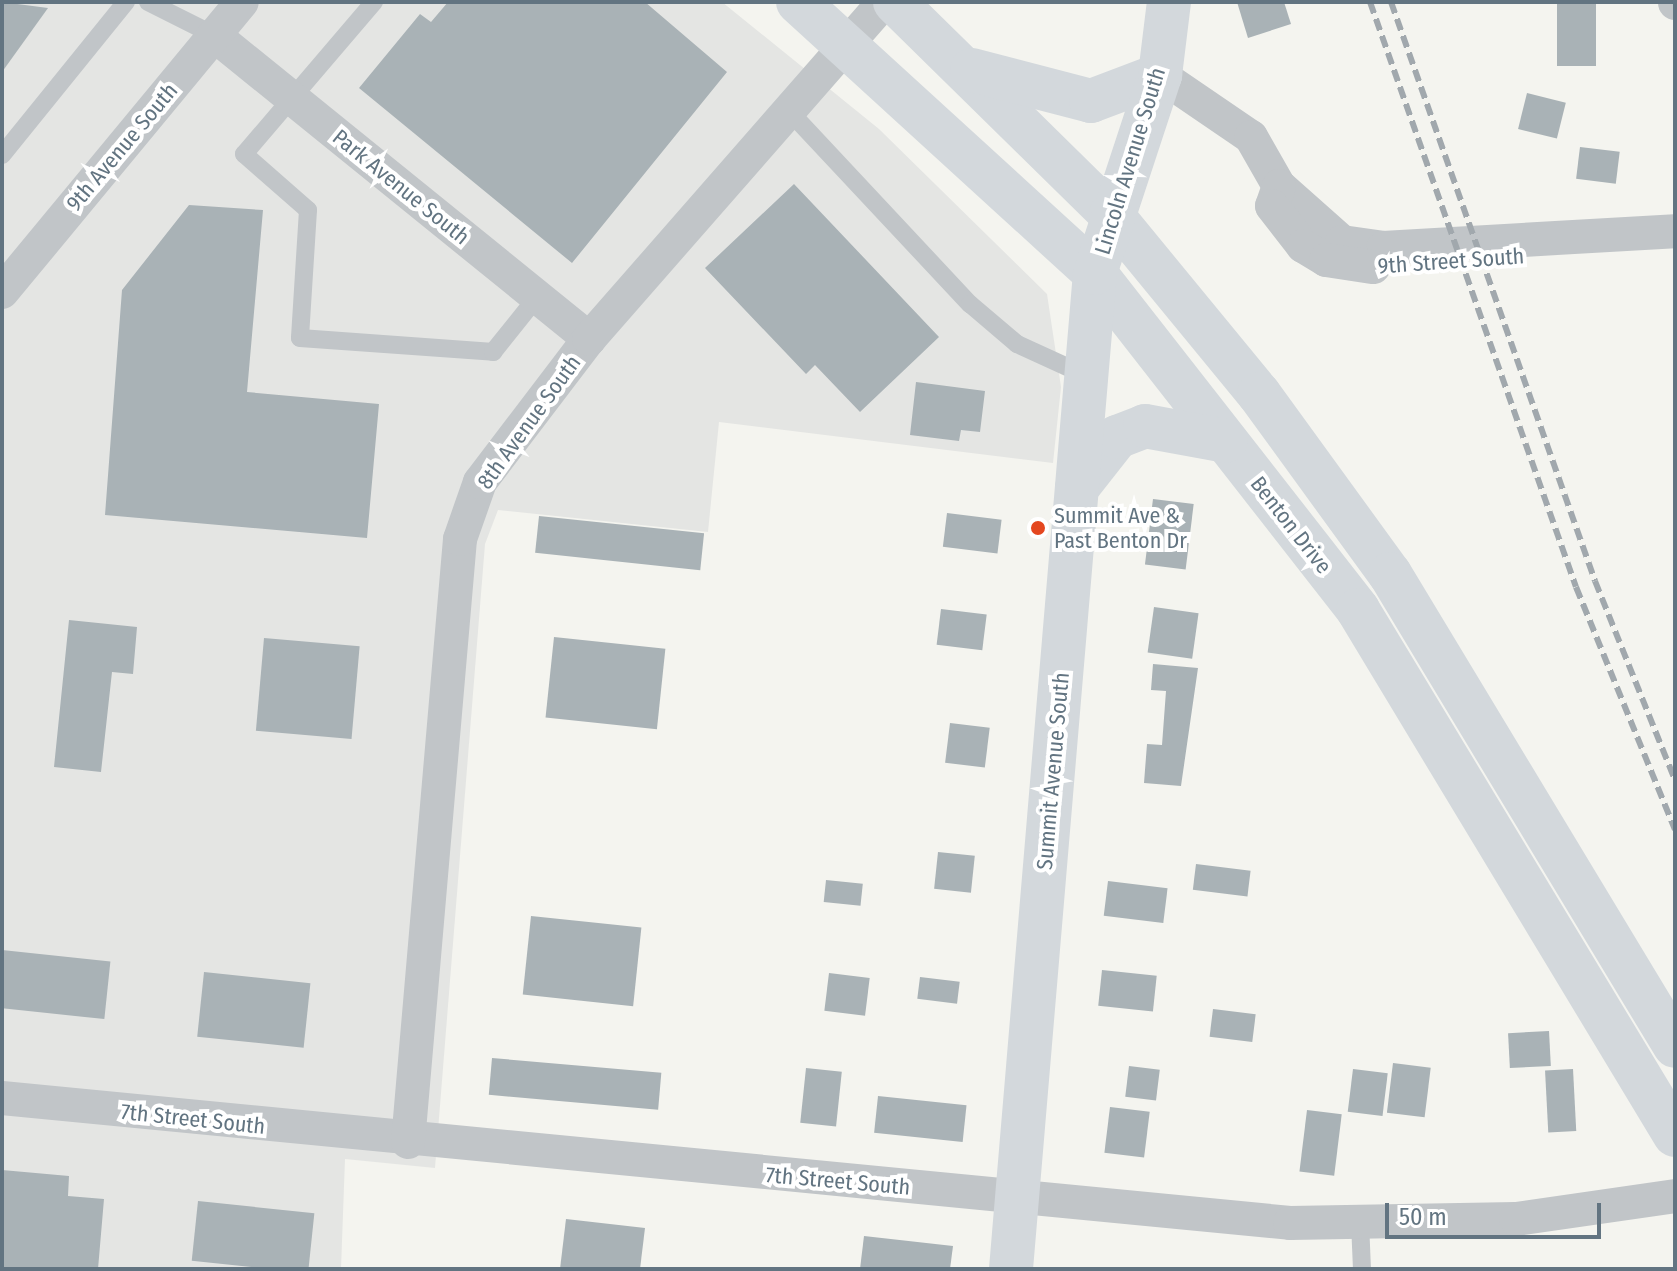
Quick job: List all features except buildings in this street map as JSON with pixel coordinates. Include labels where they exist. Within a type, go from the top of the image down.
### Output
[{"type":"main road","name":"Benton Drive","points":[[798,2],[851,46],[1095,273],[1358,610],[1675,1135]]},
{"type":"main road","points":[[895,2],[1111,214],[1259,394],[1390,574],[1675,1046]]},
{"type":"main road","name":"Lincoln Avenue South","points":[[1095,273],[1111,214],[1160,75],[1169,2]]},
{"type":"main road","points":[[960,65],[1049,96],[1091,101],[1160,75]]},
{"type":"main road","name":"Summit Avenue South","points":[[1011,1269],[1095,273]]},
{"type":"main road","points":[[1077,488],[1117,437],[1145,426],[1226,441]]},
{"type":"street","name":"9th Avenue South","points":[[3,290],[242,2]]},
{"type":"street","name":"8th Avenue South","points":[[408,1142],[460,539],[480,482],[589,339],[851,46],[884,2]]},
{"type":"street","name":"Park Avenue South","points":[[214,35],[589,339]]},
{"type":"street","name":"9th Street South","points":[[1160,75],[1251,137],[1279,186],[1323,231],[1363,247],[1675,231]]},
{"type":"street","name":"9th Street South","points":[[1279,186],[1272,206],[1284,229],[1326,260],[1355,267],[1675,238]]},
{"type":"street","name":"7th Street South","points":[[2,1098],[408,1142],[1290,1223],[1516,1219],[1675,1196]]},
{"type":"lane","points":[[2,155],[126,2]]},
{"type":"lane","points":[[148,2],[214,35]]},
{"type":"lane","points":[[374,2],[244,154],[308,210],[300,338],[493,352],[537,297]]},
{"type":"lane","points":[[791,113],[970,304],[1017,344],[1087,376]]},
{"type":"lane","points":[[1360,1222],[1362,1269]]},
{"type":"shaded area","points":[[2,2],[722,2],[879,129],[1047,294],[1061,387],[1053,463],[719,422],[708,532],[498,510],[485,544],[435,1168],[345,1159],[341,1269],[2,1269]]},
{"type":"railway","points":[[1370,2],[1576,587],[1675,830]]},
{"type":"railway","points":[[1391,2],[1595,581],[1675,780]]},
{"type":"place","name":"Summit Ave & Past Benton Dr","points":[[1038,528]]}]
